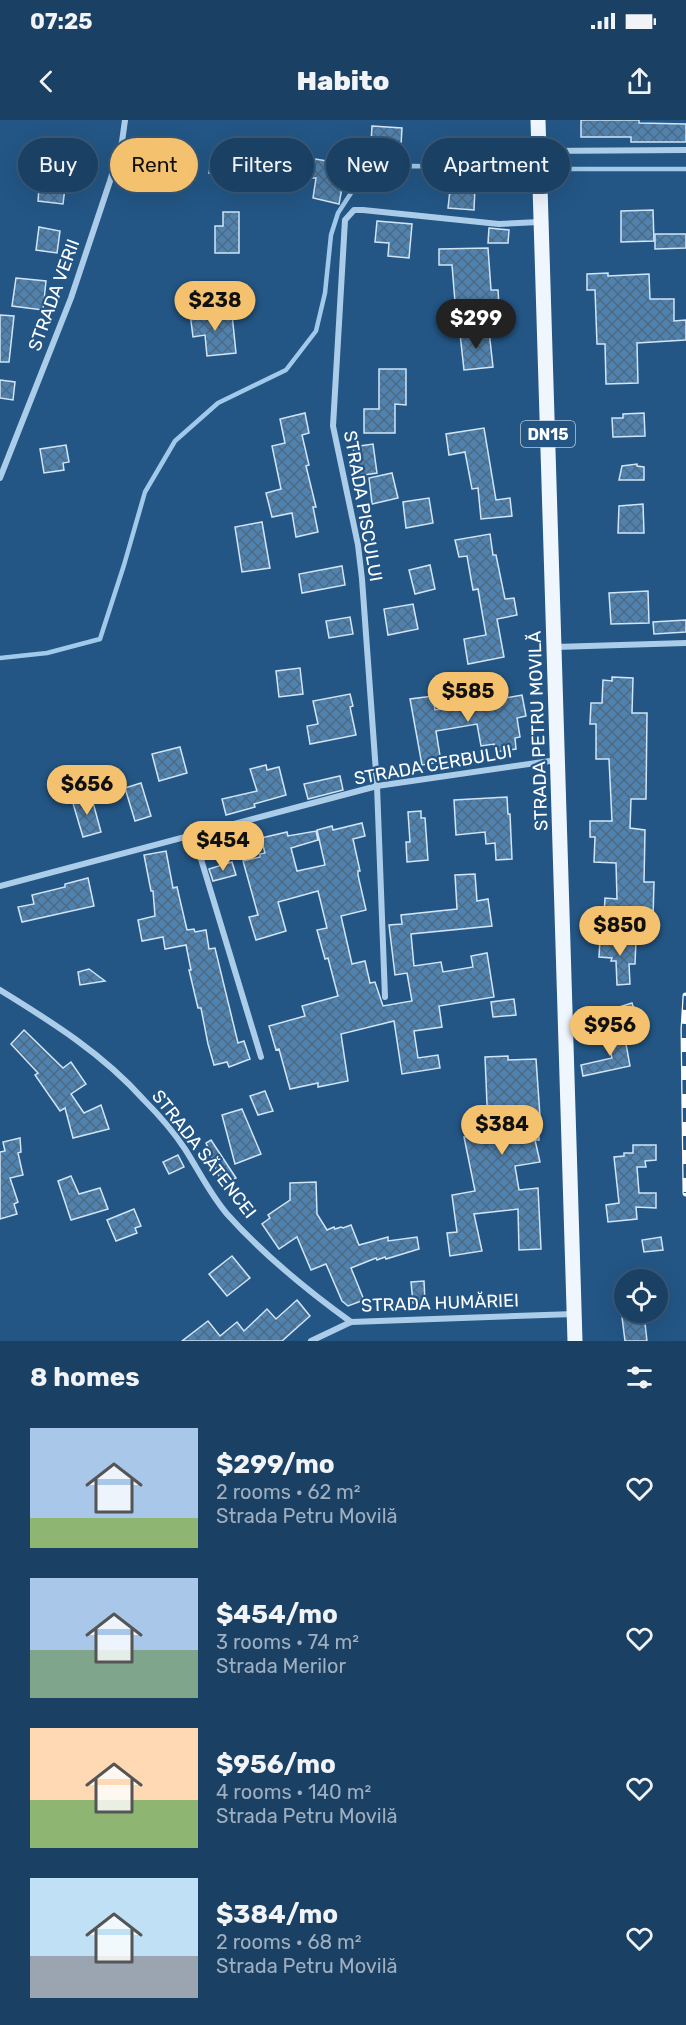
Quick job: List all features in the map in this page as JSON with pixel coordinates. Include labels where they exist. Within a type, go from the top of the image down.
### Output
[{"type":"main road","name":"STRADA PETRU MOVILĂ","points":[[538,120],[538,138]]},
{"type":"main road","name":"STRADA PETRU MOVILĂ","points":[[540,192],[576,1341]]},
{"type":"street","name":"STRADA VERII","points":[[0,478],[71,298],[110,181],[126,120]]},
{"type":"street","points":[[570,151],[686,150]]},
{"type":"street","name":"STRADA PISCULUI","points":[[384,997],[377,786],[362,579],[358,545],[333,426],[345,220],[354,210],[363,210],[499,224],[541,222]]},
{"type":"street","points":[[555,646],[686,643]]},
{"type":"street","name":"STRADA CERBULUI","points":[[0,886],[377,786],[558,760]]},
{"type":"street","points":[[194,836],[261,1057]]},
{"type":"street","name":"STRADA SĂTENCEI","points":[[0,990],[50,1020],[113,1068],[163,1121],[184,1148],[226,1213],[278,1263],[351,1322]]},
{"type":"street","name":"STRADA HUMĂRIEI","points":[[311,1341],[351,1322],[575,1314]]},
{"type":"building","points":[[581,120],[639,120],[639,123],[686,124],[686,142],[631,142],[631,137],[581,137]]},
{"type":"building","points":[[372,126],[402,128],[401,138],[371,138]]},
{"type":"building","points":[[315,159],[326,161],[326,192],[341,192],[339,204],[313,198],[316,178],[314,178]]},
{"type":"building","points":[[39,192],[64,192],[63,204],[38,201]]},
{"type":"building","points":[[450,192],[475,192],[474,210],[448,208]]},
{"type":"building","points":[[653,210],[654,241],[621,242],[621,211]]},
{"type":"building","points":[[223,212],[239,212],[239,253],[215,253],[215,226],[223,226]]},
{"type":"building","points":[[377,221],[412,224],[409,258],[388,256],[389,243],[375,242]]},
{"type":"building","points":[[39,227],[60,231],[57,253],[36,250]]},
{"type":"building","points":[[489,228],[509,230],[508,243],[488,243]]},
{"type":"building","points":[[655,234],[686,234],[686,248],[655,249]]},
{"type":"building","points":[[488,248],[491,290],[498,290],[499,305],[465,308],[465,301],[455,302],[452,265],[439,265],[439,249]]},
{"type":"building","points":[[608,273],[608,276],[649,274],[650,299],[674,299],[674,321],[686,320],[686,340],[637,343],[638,383],[606,384],[605,344],[597,344],[595,290],[587,290],[587,274]]},
{"type":"building","points":[[16,278],[46,281],[43,310],[12,306]]},
{"type":"building","points":[[208,311],[209,316],[232,314],[236,353],[207,356],[205,335],[193,337],[190,313]]},
{"type":"building","points":[[0,315],[14,316],[9,362],[0,362]]},
{"type":"building","points":[[489,331],[493,367],[464,370],[460,334]]},
{"type":"building","points":[[379,369],[406,369],[406,405],[395,404],[395,433],[364,433],[364,409],[379,409]]},
{"type":"building","points":[[0,380],[15,382],[13,400],[0,398]]},
{"type":"building","points":[[305,413],[309,433],[302,435],[309,465],[306,466],[316,507],[313,507],[318,532],[296,537],[292,513],[272,517],[266,493],[281,489],[272,446],[285,443],[280,419]]},
{"type":"building","points":[[644,413],[645,436],[613,437],[612,418],[623,418],[623,414]]},
{"type":"building","points":[[484,428],[496,500],[510,498],[512,516],[481,519],[478,488],[472,489],[465,452],[449,455],[446,434]]},
{"type":"building","points":[[373,444],[377,473],[357,476],[353,447]]},
{"type":"building","points":[[66,445],[69,462],[63,463],[64,470],[44,473],[40,449]]},
{"type":"building","points":[[637,464],[637,466],[644,467],[644,480],[619,480],[622,466]]},
{"type":"building","points":[[392,473],[398,498],[372,504],[369,478]]},
{"type":"building","points":[[429,498],[433,523],[406,528],[403,502]]},
{"type":"building","points":[[643,504],[644,533],[618,533],[619,506]]},
{"type":"building","points":[[262,522],[270,568],[242,572],[235,527]]},
{"type":"building","points":[[490,534],[505,599],[514,598],[517,615],[497,619],[504,657],[468,664],[464,639],[486,635],[478,589],[473,590],[467,556],[459,557],[455,540]]},
{"type":"building","points":[[430,565],[435,589],[415,594],[409,570]]},
{"type":"building","points":[[342,566],[345,585],[302,593],[299,574]]},
{"type":"building","points":[[648,591],[649,623],[611,624],[609,593]]},
{"type":"building","points":[[413,604],[418,629],[388,635],[384,609]]},
{"type":"building","points":[[350,617],[353,634],[329,638],[326,621]]},
{"type":"building","points":[[686,620],[686,632],[654,634],[653,622]]},
{"type":"building","points":[[300,668],[303,694],[279,697],[276,671]]},
{"type":"building","points":[[612,677],[633,678],[632,713],[647,713],[646,799],[631,799],[630,828],[645,830],[644,882],[654,882],[653,918],[604,915],[605,898],[617,899],[616,863],[594,862],[595,837],[590,837],[590,821],[612,821],[609,759],[596,759],[596,724],[590,724],[591,703],[602,703],[603,680],[612,681]]},
{"type":"building","points":[[350,694],[353,706],[350,707],[356,735],[310,744],[307,726],[318,724],[313,701]]},
{"type":"building","points":[[522,695],[526,716],[517,718],[520,737],[515,738],[516,749],[495,752],[494,744],[481,746],[477,724],[436,731],[441,762],[422,765],[410,699],[433,696],[435,710]]},
{"type":"building","points":[[180,747],[187,773],[159,781],[152,754]]},
{"type":"building","points":[[266,765],[267,770],[279,767],[286,795],[226,815],[222,799],[257,791],[250,769]]},
{"type":"building","points":[[340,776],[343,790],[308,799],[304,784]]},
{"type":"building","points":[[141,783],[151,816],[135,821],[125,788]]},
{"type":"building","points":[[91,795],[101,832],[83,837],[72,800]]},
{"type":"building","points":[[507,797],[512,859],[496,860],[495,843],[486,844],[485,832],[456,835],[454,800]]},
{"type":"building","points":[[421,811],[421,818],[425,818],[428,860],[407,862],[406,842],[410,842],[408,812]]},
{"type":"building","points":[[362,823],[365,836],[353,839],[366,910],[341,916],[352,964],[365,961],[370,983],[375,982],[383,1006],[412,1001],[407,973],[395,975],[389,925],[402,924],[401,915],[457,909],[455,875],[475,874],[477,901],[488,899],[492,926],[411,934],[414,966],[441,962],[443,972],[473,967],[471,956],[487,953],[494,997],[439,1006],[442,1027],[414,1031],[418,1058],[438,1055],[440,1068],[402,1074],[394,1021],[341,1034],[348,1081],[318,1087],[318,1083],[290,1089],[279,1049],[276,1050],[269,1026],[305,1016],[302,1006],[338,996],[328,958],[325,959],[317,930],[327,928],[318,891],[278,902],[286,931],[256,940],[249,917],[258,915],[243,861],[260,857],[260,854],[265,853],[261,838],[287,832],[288,836],[316,831],[318,840],[291,848],[297,871],[325,865],[317,830],[332,826],[333,830]]},
{"type":"building","points":[[166,851],[173,888],[177,887],[187,930],[194,929],[195,932],[206,930],[209,949],[215,948],[238,1043],[244,1041],[250,1059],[229,1067],[227,1062],[214,1065],[201,1008],[198,1008],[189,970],[191,970],[186,945],[165,949],[163,937],[142,941],[138,920],[155,916],[153,891],[151,891],[144,855]]},
{"type":"building","points":[[232,862],[236,875],[213,881],[209,869]]},
{"type":"building","points":[[88,878],[94,906],[22,922],[18,907],[34,904],[32,895],[65,887],[65,884]]},
{"type":"building","points":[[600,939],[636,940],[635,964],[629,964],[630,984],[617,985],[616,961],[611,961],[612,958],[599,957]]},
{"type":"building","points":[[89,969],[105,981],[80,985],[78,972]]},
{"type":"building","points":[[514,999],[516,1015],[493,1017],[491,1002]]},
{"type":"building","points":[[632,1003],[638,1022],[619,1027],[613,1009]]},
{"type":"building","points":[[24,1030],[63,1068],[71,1062],[86,1084],[71,1094],[84,1113],[101,1105],[109,1129],[73,1138],[65,1108],[60,1111],[35,1075],[38,1073],[11,1044]]},
{"type":"building","points":[[624,1033],[630,1066],[583,1076],[581,1065],[612,1058],[607,1037]]},
{"type":"building","points":[[508,1056],[508,1060],[536,1059],[540,1116],[538,1116],[539,1140],[535,1140],[540,1162],[515,1166],[519,1190],[538,1188],[541,1249],[519,1250],[518,1209],[474,1214],[482,1251],[450,1256],[447,1233],[457,1232],[452,1195],[475,1191],[464,1137],[484,1136],[483,1128],[488,1128],[485,1057]]},
{"type":"building","points":[[265,1091],[273,1111],[258,1115],[250,1096]]},
{"type":"building","points":[[242,1109],[261,1154],[235,1164],[222,1115]]},
{"type":"building","points":[[20,1138],[21,1152],[18,1153],[23,1175],[10,1178],[18,1202],[14,1204],[17,1214],[0,1219],[0,1152],[5,1151],[3,1142]]},
{"type":"building","points":[[211,1140],[236,1178],[222,1184],[206,1143]]},
{"type":"building","points":[[633,1145],[656,1145],[656,1160],[645,1161],[646,1167],[637,1167],[639,1193],[656,1193],[656,1208],[636,1207],[637,1219],[608,1222],[606,1205],[619,1203],[614,1157],[624,1156],[624,1153],[633,1153]]},
{"type":"building","points":[[178,1155],[184,1167],[169,1174],[163,1162]]},
{"type":"building","points":[[71,1176],[79,1194],[100,1188],[108,1209],[71,1220],[58,1181]]},
{"type":"building","points":[[316,1182],[317,1214],[327,1230],[351,1225],[359,1245],[388,1237],[388,1241],[417,1237],[419,1249],[386,1259],[385,1257],[377,1260],[376,1258],[351,1268],[364,1300],[348,1306],[342,1301],[326,1264],[311,1270],[297,1237],[279,1249],[262,1224],[270,1218],[268,1215],[290,1200],[290,1183]]},
{"type":"building","points":[[134,1209],[141,1226],[135,1228],[137,1233],[116,1241],[107,1220]]},
{"type":"building","points":[[661,1237],[663,1250],[644,1252],[642,1240]]},
{"type":"building","points":[[232,1256],[250,1278],[227,1296],[209,1274]]},
{"type":"building","points":[[424,1281],[425,1302],[413,1303],[411,1282]]},
{"type":"building","points":[[297,1300],[310,1316],[282,1341],[182,1341],[208,1321],[220,1336],[237,1322],[244,1331],[267,1309],[276,1319]]},
{"type":"building","points":[[623,1323],[645,1323],[647,1341],[625,1341]]},
{"type":"waterway","points":[[0,658],[47,653],[100,639],[145,492],[175,441],[218,403],[286,370],[316,331],[325,293],[331,235],[338,213],[353,190],[381,176],[412,166],[422,166]]},
{"type":"waterway","points":[[570,169],[686,169]]},
{"type":"railway","points":[[686,996],[684,1029],[686,1193]]}]
